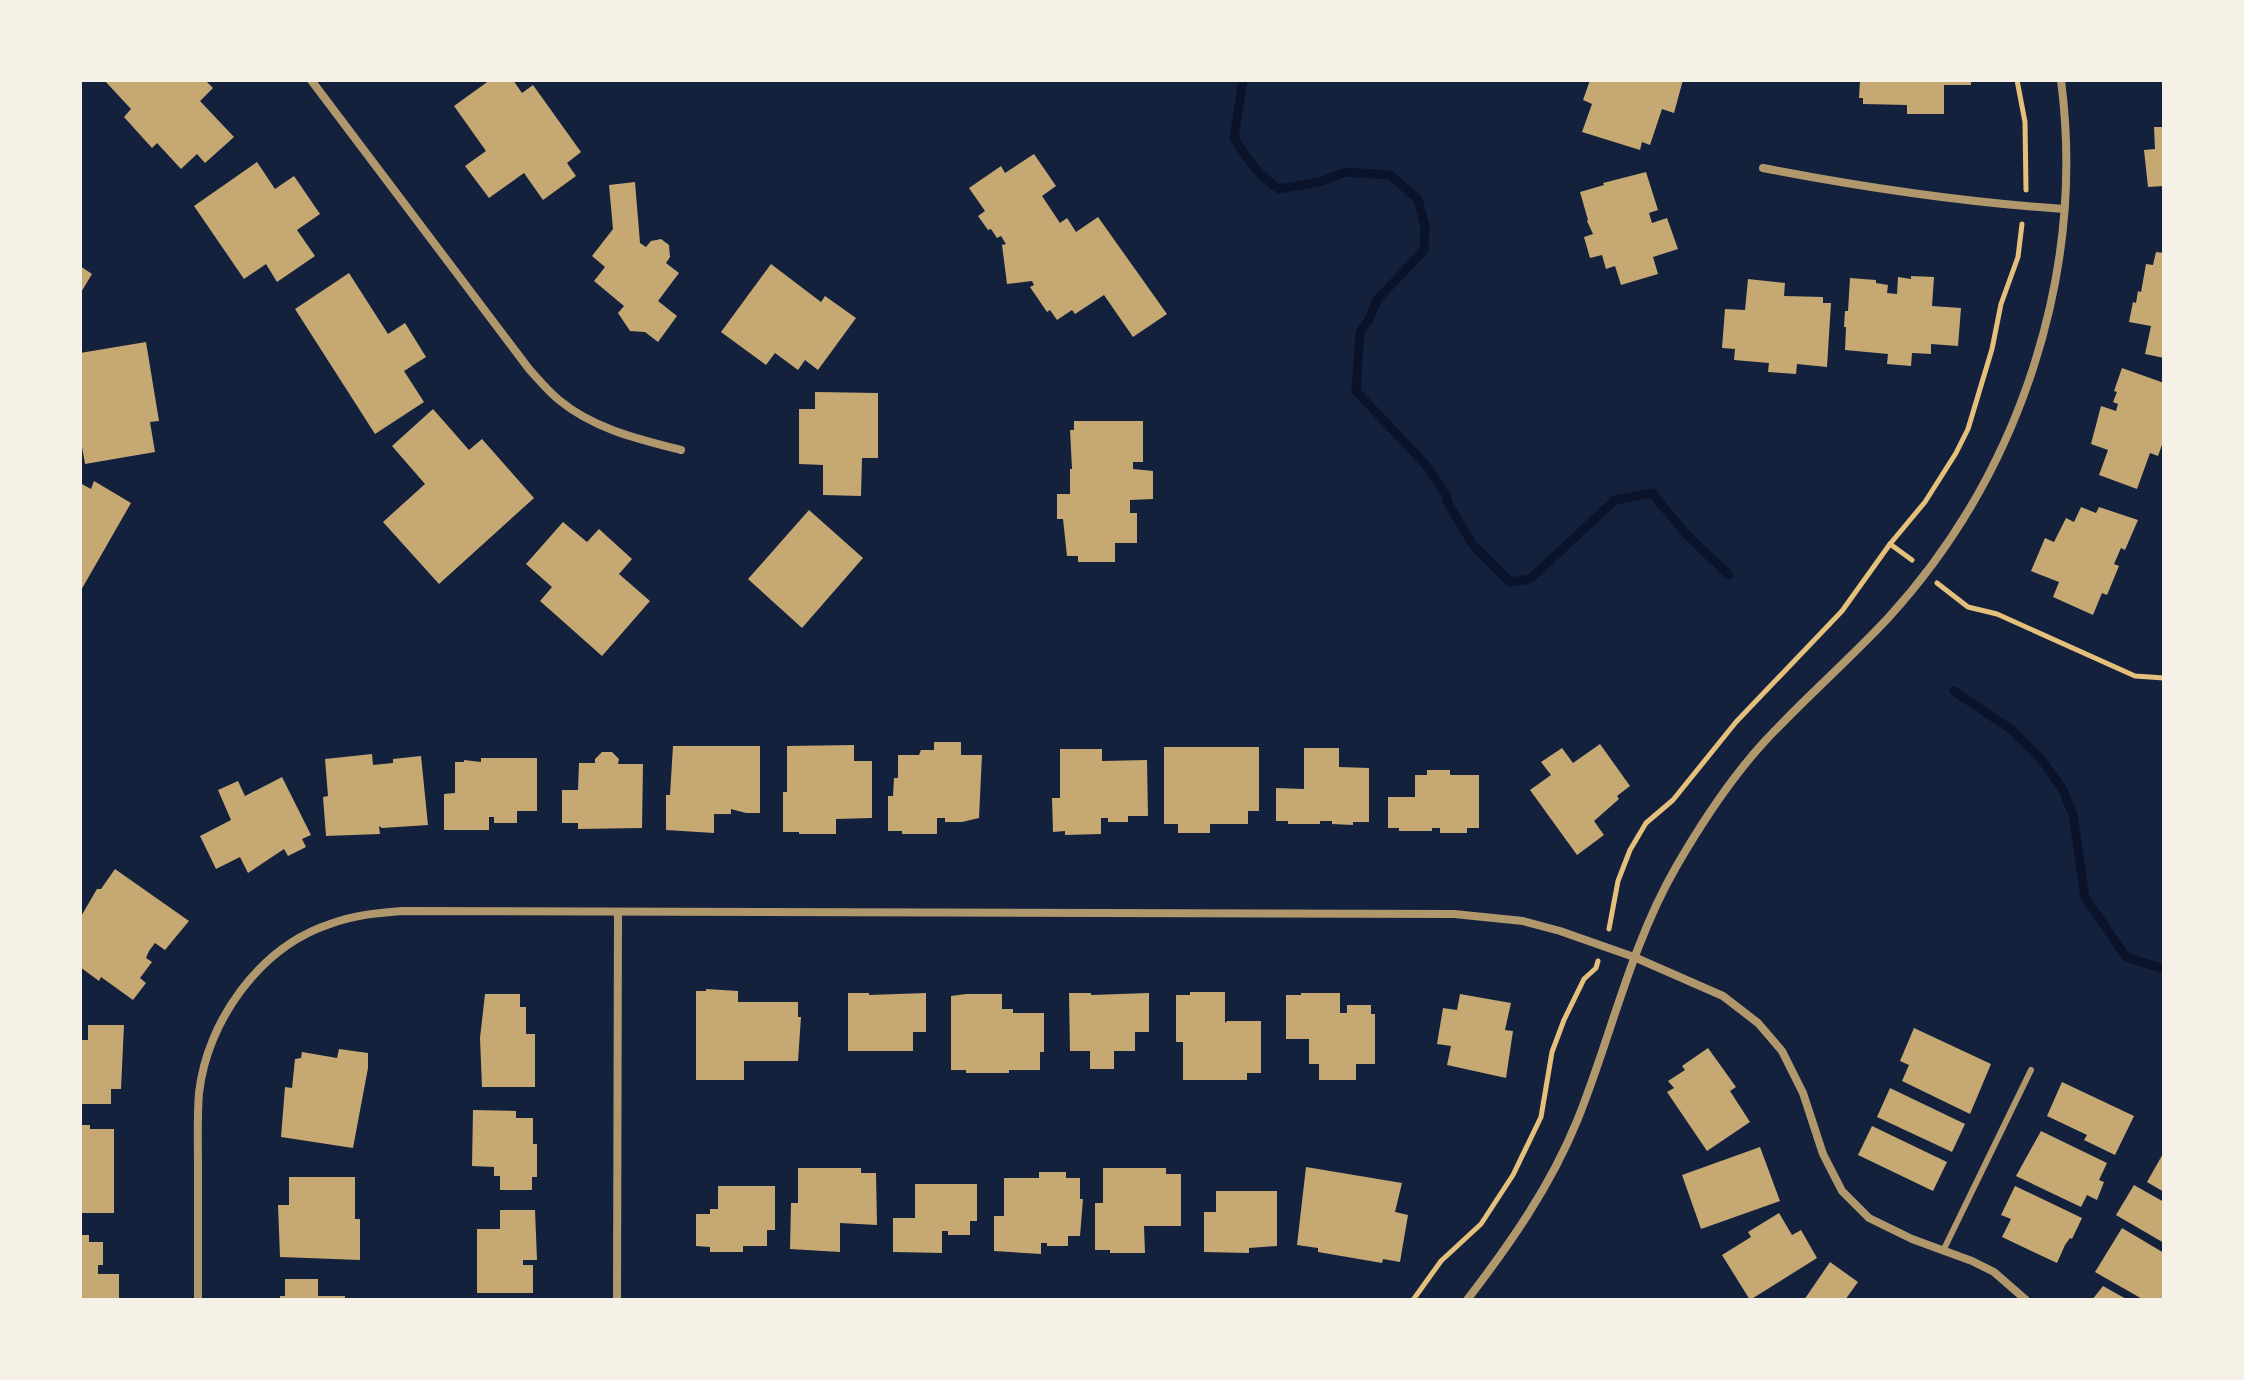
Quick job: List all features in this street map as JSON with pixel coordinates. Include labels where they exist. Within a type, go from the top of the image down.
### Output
[{"type":"street","points":[[311,80],[529,369],[559,400],[590,421],[614,431],[681,450]]},
{"type":"street","points":[[1467,1300],[1552,1176],[1577,1121],[1634,957],[1673,872],[1703,821],[1738,773],[1773,733],[1888,618],[1951,540],[1992,470],[2016,417],[2042,343],[2056,278],[2064,209],[2065,114],[2061,80]]},
{"type":"street","points":[[1763,168],[1877,190],[2064,209]]},
{"type":"street","points":[[198,1300],[200,1092],[207,1056],[221,1021],[240,990],[295,941],[327,924],[363,914],[402,911],[1454,914],[1523,921],[1634,957],[1723,996],[1758,1023],[1782,1051],[1803,1093],[1823,1154],[1842,1191],[1869,1218],[1994,1272],[2026,1300]]},
{"type":"street","points":[[617,1300],[618,912]]},
{"type":"lane","points":[[1943,1251],[2031,1070]]},
{"type":"path","points":[[1413,1300],[1441,1261],[1481,1224],[1513,1175],[1541,1117],[1552,1052],[1564,1020],[1584,979],[1596,968],[1610,926],[1618,881],[1630,850],[1646,823],[1673,800],[1736,722],[1842,611],[1890,544],[1925,502],[1968,429],[1992,349],[2001,304],[2018,257],[2024,206],[2025,122],[2017,80]]},
{"type":"path","points":[[1890,544],[1968,607],[1997,614],[2135,676],[2164,678]]},
{"type":"building","points":[[104,80],[205,80],[213,88],[200,101],[234,137],[205,163],[197,154],[181,169],[157,143],[152,148],[124,117],[131,109]]},
{"type":"building","points":[[490,80],[513,80],[522,93],[533,85],[581,152],[567,163],[576,176],[543,200],[524,173],[489,198],[465,166],[486,151],[454,106]]},
{"type":"building","points":[[1590,80],[1683,80],[1674,113],[1662,109],[1650,145],[1642,142],[1640,150],[1582,132],[1592,104],[1583,100]]},
{"type":"building","points":[[1860,80],[1971,80],[1971,85],[1944,85],[1944,114],[1907,114],[1907,105],[1863,104],[1863,98],[1859,98]]},
{"type":"building","points":[[2154,127],[2164,127],[2164,186],[2148,187],[2144,150],[2155,149]]},
{"type":"building","points":[[1034,154],[1056,186],[1042,196],[1060,223],[1067,218],[1076,232],[1098,217],[1167,314],[1133,337],[1104,295],[1075,314],[1072,310],[1057,320],[1050,310],[1047,312],[1030,287],[1034,285],[1032,281],[1007,284],[1002,245],[1006,244],[1001,236],[997,238],[991,229],[988,230],[978,216],[985,211],[969,188],[1001,166],[1005,173]]},
{"type":"building","points":[[257,162],[275,189],[294,176],[320,214],[297,230],[315,256],[277,282],[266,264],[244,279],[194,206]]},
{"type":"building","points":[[1646,172],[1658,210],[1649,213],[1652,223],[1667,218],[1678,249],[1653,257],[1658,274],[1621,285],[1615,266],[1606,269],[1602,255],[1590,258],[1584,237],[1593,234],[1580,192]]},
{"type":"building","points":[[635,182],[640,243],[646,247],[651,241],[661,239],[669,245],[670,257],[666,263],[679,273],[658,301],[677,316],[658,342],[645,332],[630,331],[618,313],[624,306],[594,281],[605,267],[592,256],[613,229],[609,185]]},
{"type":"building","points":[[2156,252],[2164,253],[2164,358],[2145,354],[2151,326],[2129,322],[2133,302],[2136,303],[2138,291],[2141,292],[2146,264],[2153,265]]},
{"type":"building","points":[[771,264],[821,302],[825,296],[856,318],[818,370],[805,360],[798,370],[775,353],[766,365],[721,332]]},
{"type":"building","points":[[80,266],[92,274],[80,294]]},
{"type":"building","points":[[349,273],[388,334],[405,323],[426,357],[404,371],[424,402],[375,434],[295,309]]},
{"type":"building","points":[[1911,276],[1934,277],[1932,306],[1961,308],[1958,346],[1931,344],[1931,354],[1912,353],[1911,366],[1887,364],[1888,354],[1845,350],[1845,311],[1848,311],[1850,278],[1876,280],[1876,283],[1888,285],[1887,293],[1897,294],[1898,277],[1911,279]]},
{"type":"building","points":[[1748,279],[1785,283],[1784,296],[1823,297],[1823,303],[1831,303],[1827,367],[1797,364],[1796,374],[1768,372],[1769,363],[1734,360],[1735,349],[1722,348],[1725,309],[1745,310]]},
{"type":"building","points":[[146,342],[159,421],[150,422],[155,452],[85,464],[80,436],[80,353]]},
{"type":"building","points":[[2122,368],[2164,383],[2164,439],[2158,456],[2150,453],[2137,489],[2099,475],[2108,450],[2091,444],[2101,406],[2116,411],[2118,404],[2113,402],[2117,392],[2114,391]]},
{"type":"building","points":[[815,392],[878,393],[878,458],[862,458],[861,496],[823,495],[823,465],[799,464],[799,409],[815,409]]},
{"type":"building","points":[[433,409],[469,450],[482,439],[534,498],[439,584],[383,522],[425,484],[392,446]]},
{"type":"building","points":[[1074,421],[1143,421],[1143,462],[1133,462],[1133,469],[1153,471],[1153,499],[1130,500],[1130,513],[1137,513],[1137,543],[1115,543],[1115,562],[1078,562],[1078,556],[1067,556],[1063,519],[1057,519],[1057,494],[1070,494],[1070,430],[1074,430]]},
{"type":"building","points":[[94,481],[131,503],[80,592],[80,483],[91,489]]},
{"type":"building","points":[[2081,507],[2096,513],[2099,507],[2138,520],[2125,550],[2121,548],[2114,564],[2119,566],[2107,595],[2102,593],[2093,615],[2053,597],[2059,582],[2031,571],[2045,538],[2054,542],[2066,518],[2074,522]]},
{"type":"building","points":[[809,510],[863,558],[802,628],[748,579]]},
{"type":"building","points":[[563,522],[587,542],[599,529],[632,559],[619,574],[650,601],[602,656],[540,601],[552,587],[526,564]]},
{"type":"building","points":[[934,742],[961,742],[961,755],[982,755],[979,818],[945,822],[945,818],[937,818],[937,834],[888,831],[888,796],[893,796],[894,778],[898,778],[898,755],[919,755],[921,750],[934,750]]},
{"type":"building","points":[[1600,744],[1630,786],[1594,821],[1604,835],[1577,855],[1530,790],[1551,775],[1541,762],[1562,748],[1573,763]]},
{"type":"building","points":[[854,745],[854,761],[872,761],[872,818],[836,819],[836,834],[783,832],[787,746]]},
{"type":"building","points":[[673,746],[760,746],[760,813],[731,809],[731,814],[714,814],[714,833],[666,830],[666,795],[670,795]]},
{"type":"building","points":[[1164,747],[1259,747],[1259,811],[1248,811],[1248,824],[1210,824],[1210,833],[1178,833],[1178,824],[1164,824]]},
{"type":"building","points":[[1304,748],[1339,748],[1339,767],[1369,768],[1369,822],[1353,822],[1353,825],[1332,824],[1332,821],[1288,824],[1288,821],[1276,821],[1276,788],[1304,789]]},
{"type":"building","points":[[1060,749],[1102,749],[1102,761],[1147,760],[1148,816],[1128,816],[1128,822],[1108,822],[1108,818],[1101,818],[1101,834],[1065,835],[1065,831],[1053,832],[1052,798],[1060,798]]},
{"type":"building","points":[[602,752],[612,752],[619,759],[618,764],[643,764],[642,828],[578,829],[578,823],[562,823],[562,790],[578,790],[579,763],[595,763]]},
{"type":"building","points":[[372,754],[373,765],[421,756],[428,825],[379,826],[380,834],[326,836],[323,797],[328,796],[325,759]]},
{"type":"building","points":[[481,758],[537,758],[537,811],[517,811],[517,823],[494,823],[494,817],[489,817],[489,830],[444,830],[444,794],[455,793],[455,762],[481,762]]},
{"type":"building","points":[[1427,770],[1450,770],[1450,775],[1479,775],[1479,828],[1467,828],[1467,833],[1440,833],[1440,828],[1432,828],[1432,831],[1399,831],[1399,828],[1388,828],[1388,797],[1415,797],[1415,775],[1427,775]]},
{"type":"building","points":[[282,777],[311,835],[302,839],[306,847],[288,856],[284,849],[248,873],[240,857],[216,869],[200,836],[231,820],[218,790],[238,781],[245,796]]},
{"type":"building","points":[[115,869],[189,921],[165,950],[155,943],[149,951],[146,958],[152,962],[140,978],[146,983],[133,1000],[101,977],[99,981],[80,967],[80,918],[97,889],[101,889]]},
{"type":"building","points":[[696,991],[738,991],[738,1002],[798,1002],[798,1017],[801,1017],[798,1061],[744,1061],[744,1080],[696,1080]]},
{"type":"building","points":[[1190,992],[1225,992],[1225,1023],[1261,1021],[1261,1073],[1247,1073],[1247,1080],[1183,1080],[1183,1042],[1176,1042],[1176,995],[1190,995]]},
{"type":"building","points":[[848,993],[926,993],[926,1032],[913,1032],[913,1051],[848,1051]]},
{"type":"building","points":[[1069,993],[1149,993],[1149,1032],[1135,1032],[1135,1051],[1114,1051],[1114,1069],[1090,1069],[1090,1051],[1070,1051]]},
{"type":"building","points":[[1340,993],[1340,1013],[1347,1013],[1347,1005],[1371,1005],[1371,1014],[1375,1014],[1375,1064],[1356,1064],[1356,1080],[1319,1080],[1319,1064],[1309,1064],[1309,1039],[1286,1039],[1286,995]]},
{"type":"building","points":[[485,994],[520,994],[520,1007],[526,1007],[526,1034],[535,1034],[535,1087],[482,1087],[480,1038]]},
{"type":"building","points":[[1002,994],[1002,1009],[1013,1009],[1013,1013],[1044,1013],[1044,1052],[1040,1052],[1040,1070],[966,1073],[966,1070],[951,1070],[951,996]]},
{"type":"building","points":[[1460,994],[1511,1003],[1505,1030],[1513,1031],[1506,1078],[1447,1065],[1451,1046],[1437,1044],[1443,1008],[1457,1010]]},
{"type":"building","points":[[88,1025],[124,1025],[121,1089],[111,1089],[111,1104],[80,1104],[80,1040],[88,1040]]},
{"type":"building","points":[[1914,1028],[1991,1064],[1970,1114],[1902,1081],[1909,1065],[1900,1061]]},
{"type":"building","points":[[1708,1048],[1736,1087],[1730,1091],[1750,1122],[1707,1151],[1667,1092],[1674,1088],[1668,1081],[1685,1070],[1682,1066]]},
{"type":"building","points":[[339,1049],[368,1053],[353,1148],[281,1137],[285,1087],[292,1088],[295,1059],[301,1058],[302,1052],[337,1058]]},
{"type":"building","points":[[2062,1082],[2134,1116],[2115,1155],[2084,1140],[2087,1135],[2047,1116]]},
{"type":"building","points":[[1890,1088],[1965,1124],[1952,1152],[1877,1117]]},
{"type":"building","points":[[473,1110],[516,1111],[516,1118],[533,1118],[537,1177],[532,1177],[532,1190],[500,1190],[500,1176],[494,1176],[494,1167],[472,1166]]},
{"type":"building","points":[[80,1125],[90,1125],[90,1129],[114,1129],[114,1213],[80,1213]]},
{"type":"building","points":[[1872,1126],[1947,1162],[1933,1191],[1858,1155]]},
{"type":"building","points":[[2041,1131],[2107,1163],[2099,1180],[2104,1182],[2097,1200],[2087,1195],[2081,1207],[2016,1176]]},
{"type":"building","points":[[1760,1147],[1780,1201],[1701,1229],[1682,1175]]},
{"type":"building","points":[[2164,1152],[2164,1192],[2147,1182]]},
{"type":"building","points":[[1306,1167],[1402,1183],[1395,1212],[1408,1215],[1400,1262],[1383,1259],[1382,1263],[1318,1252],[1318,1248],[1297,1245]]},
{"type":"building","points":[[798,1168],[861,1168],[861,1173],[876,1173],[877,1225],[840,1223],[840,1252],[790,1249],[791,1203],[798,1203]]},
{"type":"building","points":[[1103,1168],[1166,1168],[1166,1174],[1181,1174],[1181,1226],[1144,1226],[1145,1253],[1095,1250],[1095,1203],[1103,1203]]},
{"type":"building","points":[[1039,1172],[1066,1172],[1066,1178],[1080,1178],[1080,1199],[1083,1199],[1080,1236],[1068,1236],[1068,1246],[1041,1243],[1041,1254],[994,1251],[994,1216],[1004,1216],[1004,1178],[1039,1178]]},
{"type":"building","points":[[289,1177],[355,1177],[355,1219],[360,1219],[360,1260],[280,1257],[278,1205],[289,1205]]},
{"type":"building","points":[[915,1184],[977,1184],[977,1221],[970,1221],[970,1235],[948,1235],[948,1231],[942,1231],[942,1253],[893,1252],[893,1218],[915,1218]]},
{"type":"building","points":[[2134,1185],[2164,1202],[2164,1243],[2116,1215]]},
{"type":"building","points":[[718,1186],[775,1186],[775,1230],[767,1230],[767,1246],[743,1246],[743,1252],[710,1252],[710,1247],[696,1246],[696,1214],[710,1214],[710,1209],[718,1209]]},
{"type":"building","points":[[2015,1186],[2082,1218],[2057,1263],[2002,1237],[2011,1219],[2001,1215]]},
{"type":"building","points":[[1216,1191],[1277,1191],[1277,1246],[1249,1248],[1249,1253],[1204,1252],[1204,1212],[1216,1212]]},
{"type":"building","points":[[500,1210],[535,1210],[537,1260],[523,1260],[523,1265],[533,1265],[533,1293],[477,1293],[477,1229],[500,1229]]},
{"type":"building","points":[[1779,1213],[1792,1235],[1801,1230],[1817,1258],[1750,1300],[1722,1255],[1751,1237],[1748,1232]]},
{"type":"building","points":[[2122,1228],[2164,1253],[2164,1300],[2144,1300],[2095,1272]]},
{"type":"building","points":[[80,1235],[89,1235],[89,1242],[103,1242],[103,1265],[98,1265],[98,1274],[119,1274],[119,1300],[80,1300]]},
{"type":"building","points":[[1830,1262],[1858,1282],[1845,1300],[1804,1300]]},
{"type":"building","points":[[285,1279],[318,1279],[318,1296],[345,1296],[345,1300],[280,1300],[280,1296],[285,1296]]},
{"type":"building","points":[[2103,1286],[2128,1300],[2092,1300]]},
{"type":"waterway","points":[[1243,80],[1234,138],[1259,172],[1279,189],[1319,182],[1346,172],[1390,175],[1418,199],[1425,226],[1424,250],[1377,300],[1360,332],[1356,391],[1425,464],[1446,494],[1448,503],[1473,545],[1510,582],[1530,579],[1615,500],[1652,493],[1686,534],[1729,575]]},
{"type":"waterway","points":[[1954,691],[2012,730],[2042,760],[2063,790],[2073,815],[2085,897],[2126,957],[2164,969]]}]
